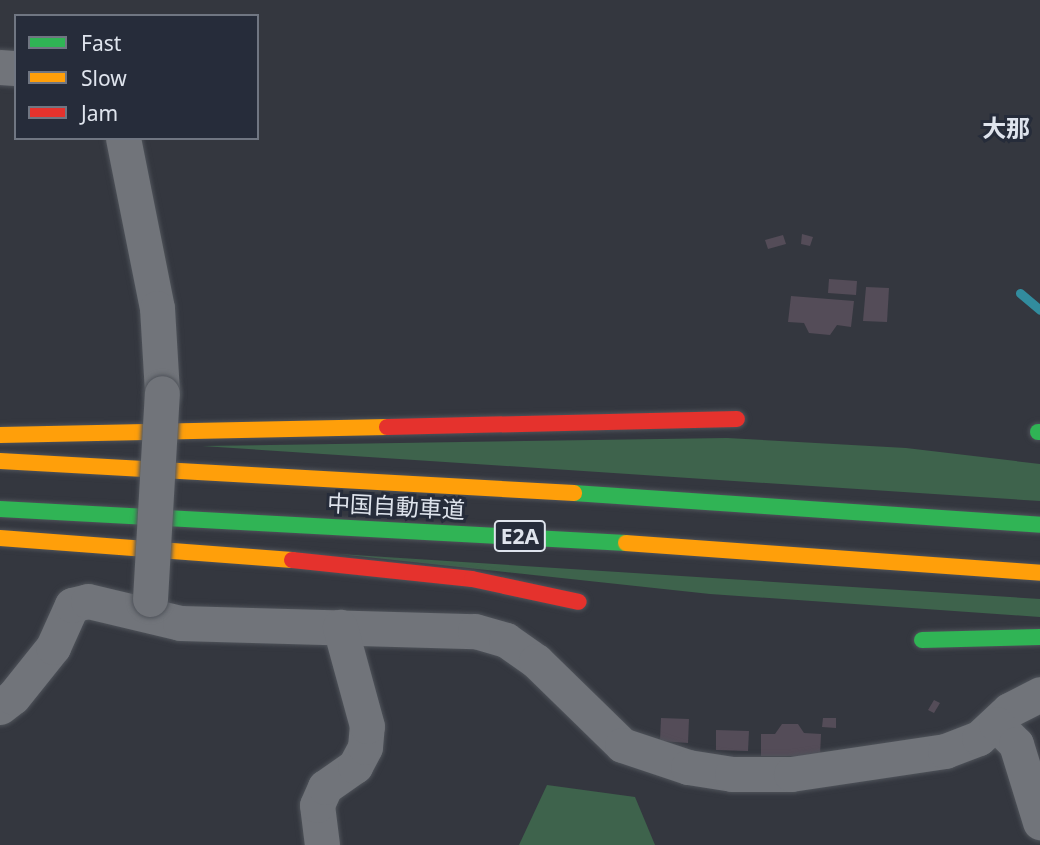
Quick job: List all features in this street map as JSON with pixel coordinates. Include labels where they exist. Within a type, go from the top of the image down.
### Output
[{"type":"highway","points":[[0,435],[737,419]]},
{"type":"highway","name":"中国自動車道","points":[[0,461],[531,490],[1040,525]]},
{"type":"highway","name":"中国自動車道","points":[[0,509],[542,537],[1040,573]]},
{"type":"highway","points":[[0,538],[294,560],[472,579],[579,602]]},
{"type":"highway","points":[[922,640],[1040,637]]},
{"type":"street","points":[[123,140],[157,308],[162,393],[149,608]]},
{"type":"street","points":[[0,707],[13,698],[53,648],[72,606],[88,601],[149,608],[226,626],[475,631],[506,640],[536,661],[622,745],[688,767],[732,774],[791,774],[893,761],[945,751],[979,738],[1009,710],[1040,694]]},
{"type":"street","points":[[322,845],[317,805],[325,787],[355,766],[365,747],[368,726],[340,627]]},
{"type":"street","points":[[996,724],[1016,744],[1040,822]]},
{"type":"green space","points":[[727,438],[906,448],[1040,464],[1040,501],[202,446]]},
{"type":"green space","points":[[338,554],[1040,599],[1040,617],[710,594]]},
{"type":"green space","points":[[547,785],[635,797],[655,845],[519,845]]},
{"type":"building","points":[[802,234],[813,237],[810,246],[801,244]]},
{"type":"building","points":[[783,235],[786,244],[768,249],[765,240]]},
{"type":"building","points":[[829,279],[857,281],[856,295],[828,293]]},
{"type":"building","points":[[866,287],[889,288],[887,322],[863,321]]},
{"type":"building","points":[[791,296],[854,301],[851,327],[837,325],[830,335],[809,333],[804,323],[788,322]]},
{"type":"building","points":[[934,700],[940,703],[934,713],[928,710]]},
{"type":"building","points":[[661,718],[689,719],[688,743],[660,741]]},
{"type":"building","points":[[823,718],[836,718],[836,728],[822,727]]},
{"type":"building","points":[[782,724],[798,724],[804,733],[821,734],[820,756],[761,756],[761,734],[775,734]]},
{"type":"building","points":[[716,730],[749,731],[748,751],[716,750]]},
{"type":"waterway","points":[[1020,293],[1040,310]]},
{"type":"traffic: fast","points":[[574,493],[1040,525]]},
{"type":"traffic: fast","points":[[0,509],[626,543]]},
{"type":"traffic: fast","points":[[922,640],[1040,637]]},
{"type":"traffic: slow","points":[[0,435],[387,427]]},
{"type":"traffic: slow","points":[[0,461],[574,493]]},
{"type":"traffic: slow","points":[[0,538],[292,560]]},
{"type":"traffic: slow","points":[[626,543],[1040,573]]},
{"type":"traffic: jam","points":[[387,427],[737,419]]},
{"type":"traffic: jam","points":[[292,560],[472,579],[579,602]]},
{"type":"district","name":"大那","points":[[1006,128]]}]
